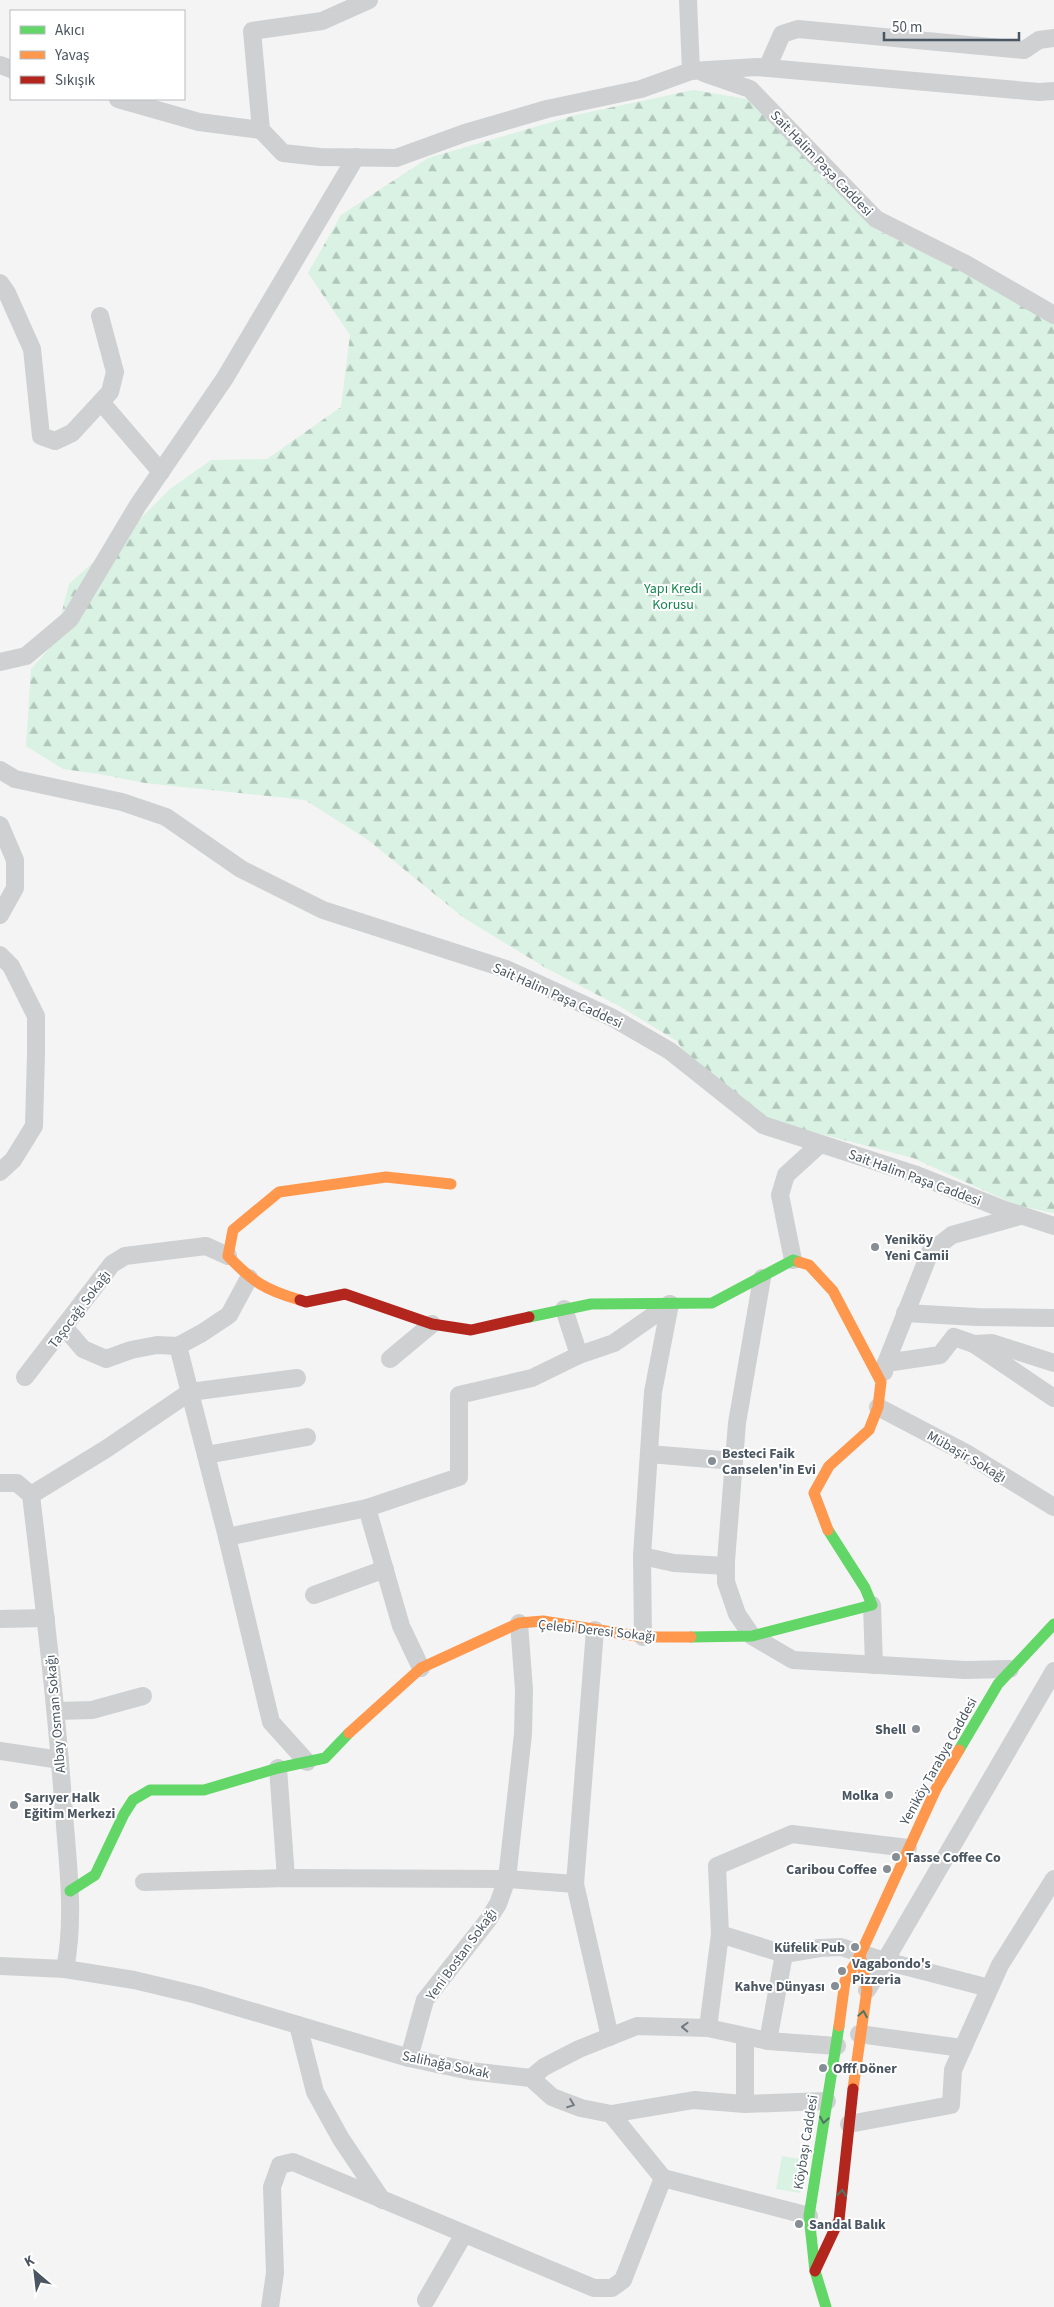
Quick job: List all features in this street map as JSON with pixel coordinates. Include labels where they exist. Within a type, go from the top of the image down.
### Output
[{"type":"street","points":[[369,0],[322,21],[252,31],[261,130],[283,153],[320,157],[396,158],[465,133],[547,109],[641,88],[694,71],[767,68],[1039,92],[1054,91]]},
{"type":"street","points":[[688,0],[694,71]]},
{"type":"street","points":[[767,68],[782,34],[798,29],[1024,50],[1039,40],[1054,38]]},
{"type":"street","name":"Sait Halim Paşa Caddesi","points":[[694,71],[750,89],[876,219],[966,264],[1054,315]]},
{"type":"street","points":[[121,100],[198,122],[261,130]]},
{"type":"street","points":[[0,662],[26,656],[70,619],[138,505],[225,378],[356,157]]},
{"type":"street","points":[[0,283],[7,293],[32,349],[41,436],[55,442],[72,434],[110,392],[115,372],[100,316]]},
{"type":"street","points":[[101,402],[161,472]]},
{"type":"street","name":"Sait Halim Paşa Caddesi","points":[[0,770],[15,780],[122,802],[166,817],[241,869],[323,910],[506,969],[613,1018],[670,1051],[764,1125],[917,1174],[1020,1216],[1054,1226]]},
{"type":"street","points":[[0,825],[16,860],[15,888],[0,915]]},
{"type":"street","points":[[0,955],[11,966],[36,1016],[36,1054],[34,1126],[13,1160],[0,1172]]},
{"type":"street","points":[[793,1260],[780,1195],[786,1175],[820,1144]]},
{"type":"street","points":[[451,1184],[386,1177],[279,1192],[233,1230],[228,1256],[249,1278],[272,1292],[306,1302],[345,1294],[432,1324],[471,1330],[592,1304],[712,1303],[793,1260],[809,1265],[833,1291],[881,1382],[878,1407],[869,1430],[829,1466],[814,1493],[828,1529],[865,1588],[872,1605],[874,1665]]},
{"type":"street","name":"Sait Halim Paşa Caddesi","points":[[881,1382],[886,1363],[930,1252],[952,1235],[1020,1216]]},
{"type":"street","name":"Taşocağı Sokağı","points":[[25,1377],[65,1328],[112,1264],[125,1256],[206,1246],[228,1256]]},
{"type":"street","points":[[65,1328],[83,1349],[106,1359],[131,1350],[157,1345],[178,1346],[229,1315],[249,1278]]},
{"type":"street","points":[[762,1278],[737,1422],[726,1566],[726,1582],[737,1614],[752,1636],[793,1660],[965,1670],[1010,1669]]},
{"type":"street","points":[[227,1537],[367,1508],[460,1477],[459,1395],[532,1378],[579,1355],[614,1343],[670,1304]]},
{"type":"street","points":[[643,1637],[642,1556],[653,1392],[670,1304]]},
{"type":"street","points":[[564,1309],[579,1355]]},
{"type":"street","points":[[905,1313],[1054,1318]]},
{"type":"street","points":[[942,1315],[954,1337],[974,1344],[1054,1398]]},
{"type":"street","points":[[390,1359],[432,1324]]},
{"type":"street","points":[[886,1363],[940,1355],[954,1337]]},
{"type":"street","points":[[974,1344],[992,1343],[1054,1363]]},
{"type":"street","points":[[178,1346],[272,1722],[307,1762]]},
{"type":"street","points":[[0,1483],[17,1483],[31,1495],[106,1449],[190,1392],[297,1378]]},
{"type":"street","name":"Mübaşir Sokağı","points":[[878,1407],[966,1453],[1054,1508]]},
{"type":"street","points":[[206,1455],[307,1437]]},
{"type":"street","points":[[649,1454],[734,1461]]},
{"type":"street","name":"Albay Osman Sokağı","points":[[31,1495],[56,1711],[70,1891],[68,1952],[65,1969]]},
{"type":"street","points":[[367,1508],[401,1626],[422,1668]]},
{"type":"street","points":[[642,1556],[674,1563],[726,1566]]},
{"type":"street","points":[[314,1595],[385,1569]]},
{"type":"street","name":"Çelebi Deresi Sokağı","points":[[70,1891],[95,1875],[124,1814],[133,1800],[144,1793],[150,1790],[204,1790],[278,1768],[325,1758],[367,1715],[422,1668],[519,1624],[543,1622],[643,1637],[752,1636],[872,1605]]},
{"type":"street","points":[[0,1618],[46,1618]]},
{"type":"street","name":"Yeni Bostan Sokağı","points":[[409,2058],[425,2000],[488,1920],[498,1904],[506,1879],[523,1734],[524,1681],[519,1624]]},
{"type":"street","name":"Yeniköy Tarabya Caddesi","points":[[860,1954],[936,1789],[998,1684],[1054,1624]]},
{"type":"street","points":[[594,1630],[575,1884],[610,2037]]},
{"type":"street","points":[[815,2271],[839,2220],[856,2058],[867,1990],[1049,1687],[1054,1671]]},
{"type":"street","points":[[56,1711],[92,1710],[143,1696]]},
{"type":"street","points":[[0,1751],[60,1760]]},
{"type":"street","points":[[278,1768],[286,1878]]},
{"type":"street","points":[[708,2028],[720,1934],[718,1866],[792,1834],[908,1848]]},
{"type":"street","points":[[144,1882],[286,1878],[506,1879],[575,1884]]},
{"type":"street","points":[[849,2124],[951,2104],[953,2070],[989,1988],[1000,1965],[1054,1879]]},
{"type":"street","points":[[720,1934],[784,1954],[820,1948],[841,1947],[884,1961],[989,1988]]},
{"type":"street","points":[[768,2041],[784,1954]]},
{"type":"street","points":[[860,1954],[867,1990]]},
{"type":"street","name":"Köybaşı Caddesi","points":[[826,2307],[815,2271],[809,2216],[837,2046],[845,1981],[860,1954]]},
{"type":"street","name":"Salihağa Sokak","points":[[0,1966],[65,1969],[134,1980],[197,1995],[409,2058],[470,2071],[530,2078]]},
{"type":"street","points":[[298,2025],[315,2092],[341,2139],[383,2200]]},
{"type":"street","points":[[852,2100],[745,2104],[694,2100],[611,2114],[581,2108],[552,2097],[530,2078],[544,2067],[579,2049],[637,2026],[708,2028],[768,2041],[837,2046],[856,2058]]},
{"type":"street","points":[[859,2034],[962,2048]]},
{"type":"street","points":[[745,2037],[745,2104]]},
{"type":"street","points":[[611,2114],[663,2178],[809,2216]]},
{"type":"street","points":[[270,2307],[274,2273],[272,2187],[280,2165],[293,2162],[594,2288],[612,2288],[623,2280],[663,2178]]},
{"type":"street","points":[[426,2300],[464,2234]]},
{"type":"green space","name":"Yapı Kredi Korusu","points":[[693,90],[753,100],[817,165],[873,228],[958,269],[1054,323],[1054,1213],[1016,1205],[913,1158],[775,1122],[710,1093],[677,1041],[619,1006],[546,968],[464,918],[368,840],[305,800],[145,783],[63,769],[26,746],[31,669],[54,643],[69,584],[130,529],[170,489],[211,460],[267,459],[341,407],[350,335],[308,273],[341,215],[428,158],[576,115]]},
{"type":"green space","points":[[782,2156],[806,2160],[800,2193],[776,2189]]},
{"type":"traffic: fast","points":[[529,1317],[591,1304],[712,1303],[793,1260],[799,1262]]},
{"type":"traffic: fast","points":[[691,1637],[752,1636],[872,1605],[865,1588],[828,1530]]},
{"type":"traffic: fast","points":[[959,1750],[998,1684],[1054,1624]]},
{"type":"traffic: fast","points":[[70,1891],[95,1875],[124,1814],[133,1800],[150,1790],[204,1790],[278,1768],[325,1758],[349,1733]]},
{"type":"traffic: fast","points":[[826,2307],[815,2271],[809,2216],[839,2026]]},
{"type":"traffic: slow","points":[[300,1300],[268,1289],[253,1279],[228,1256],[233,1230],[279,1192],[386,1177],[451,1184]]},
{"type":"traffic: slow","points":[[799,1262],[809,1265],[833,1291],[881,1382],[878,1407],[869,1430],[829,1466],[814,1493],[828,1530]]},
{"type":"traffic: slow","points":[[349,1733],[421,1668],[519,1623],[543,1621],[643,1637],[691,1637]]},
{"type":"traffic: slow","points":[[839,2026],[845,1981],[860,1955],[936,1789],[959,1750]]},
{"type":"traffic: slow","points":[[853,2089],[867,1990],[860,1955]]},
{"type":"traffic: jam","points":[[300,1300],[306,1302],[345,1294],[432,1324],[471,1330],[529,1317]]},
{"type":"traffic: jam","points":[[815,2271],[839,2220],[853,2089]]},
{"type":"place","name":"Yeniköy Yeni Camii","points":[[875,1247]]},
{"type":"place","name":"Besteci Faik Canselen'in Evi","points":[[712,1461]]},
{"type":"place","name":"Shell","points":[[916,1729]]},
{"type":"place","name":"Molka","points":[[889,1795]]},
{"type":"place","name":"Sarıyer Halk Eğitim Merkezi","points":[[14,1805]]},
{"type":"place","name":"Tasse Coffee Co","points":[[896,1857]]},
{"type":"place","name":"Caribou Coffee","points":[[887,1869]]},
{"type":"place","name":"Küfelik Pub","points":[[855,1947]]},
{"type":"place","name":"Vagabondo's Pizzeria","points":[[842,1971]]},
{"type":"place","name":"Kahve Dünyası","points":[[835,1986]]},
{"type":"place","name":"Offf Döner","points":[[823,2068]]},
{"type":"place","name":"Sandal Balık","points":[[799,2224]]}]
